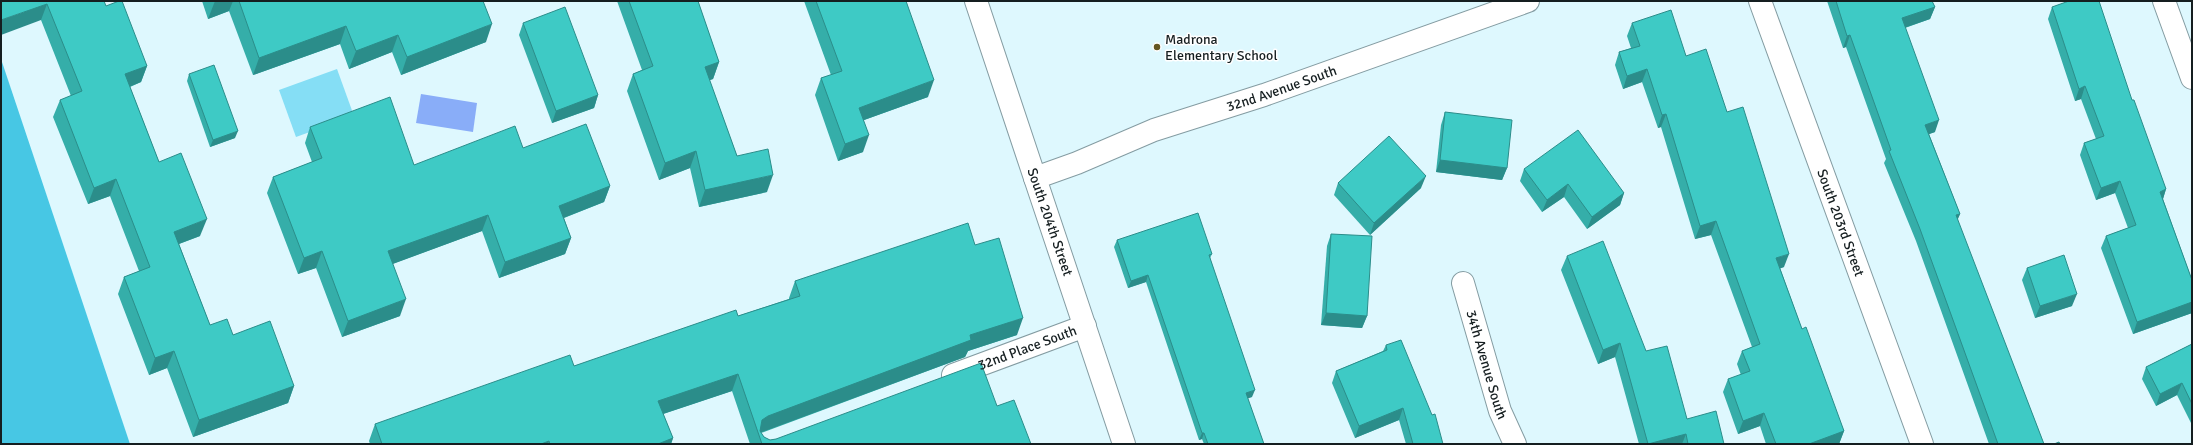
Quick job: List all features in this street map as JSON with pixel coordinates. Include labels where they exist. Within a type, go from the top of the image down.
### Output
[{"type":"street","name":"South 204th Street","points":[[976,1],[1124,444]]},
{"type":"street","name":"32nd Avenue South","points":[[1035,178],[1077,163],[1154,130],[1264,96],[1528,1]]},
{"type":"street","name":"South 203rd Street","points":[[1760,1],[1922,444]]},
{"type":"street","points":[[2164,1],[2192,78]]},
{"type":"street","name":"34th Avenue South","points":[[1463,283],[1500,411],[1515,444]]},
{"type":"street","name":"32nd Place South","points":[[938,381],[1085,326]]},
{"type":"shaded area","points":[[1,59],[130,444],[1,444]]},
{"type":"shaded area","points":[[337,69],[354,116],[296,137],[279,90]]},
{"type":"shaded area","points":[[421,94],[477,103],[473,132],[416,123]]},
{"type":"building","points":[[1,1],[104,1],[106,6],[122,1],[147,66],[125,74],[159,162],[181,153],[207,219],[174,232],[210,325],[227,319],[233,335],[270,321],[294,386],[199,420],[174,351],[155,358],[124,277],[150,267],[116,179],[94,188],[60,100],[82,91],[47,4],[1,20]]},
{"type":"building","points":[[239,1],[483,1],[492,24],[407,57],[398,35],[356,51],[346,26],[259,58]]},
{"type":"building","points":[[629,1],[698,1],[719,62],[705,67],[737,156],[768,149],[773,175],[705,190],[696,151],[665,163],[633,74],[653,66]]},
{"type":"building","points":[[816,1],[906,1],[934,80],[859,108],[869,135],[845,144],[821,78],[842,71]]},
{"type":"building","points":[[1836,1],[1932,1],[1935,7],[1902,18],[1939,120],[1925,125],[1960,214],[1956,215],[2044,444],[1998,444],[1920,229],[1889,151],[1891,150],[1850,35],[1847,36]]},
{"type":"building","points":[[2069,1],[2099,1],[2132,100],[2134,100],[2166,189],[2160,192],[2192,280],[2192,302],[2137,322],[2106,236],[2136,225],[2120,181],[2101,188],[2084,143],[2104,136],[2085,86],[2079,89],[2052,7]]},
{"type":"building","points":[[565,7],[598,95],[556,111],[523,23]]},
{"type":"building","points":[[1671,10],[1686,56],[1706,49],[1727,112],[1743,107],[1789,254],[1776,258],[1802,329],[1806,327],[1844,431],[1809,444],[1776,444],[1764,413],[1743,421],[1728,379],[1750,371],[1742,351],[1760,344],[1716,221],[1700,226],[1666,114],[1662,115],[1647,69],[1627,76],[1619,52],[1640,46],[1632,23]]},
{"type":"building","points":[[214,65],[238,131],[213,140],[189,74]]},
{"type":"building","points":[[390,97],[414,165],[515,126],[523,148],[586,124],[610,186],[559,206],[571,238],[505,262],[488,215],[388,251],[406,299],[348,321],[322,251],[304,258],[273,177],[322,158],[310,127]]},
{"type":"building","points":[[1445,112],[1512,120],[1507,168],[1440,160]]},
{"type":"building","points":[[1578,130],[1624,193],[1592,217],[1568,184],[1547,200],[1524,169]]},
{"type":"building","points":[[1389,136],[1426,176],[1374,223],[1338,183]]},
{"type":"building","points":[[1198,213],[1212,254],[1209,255],[1255,390],[1246,393],[1264,444],[1208,444],[1204,433],[1202,433],[1148,275],[1131,281],[1117,240]]},
{"type":"building","points":[[968,223],[975,245],[999,238],[1023,318],[970,335],[971,340],[768,416],[762,420],[760,431],[764,437],[770,440],[776,439],[981,363],[997,406],[1014,400],[1031,444],[762,444],[738,374],[658,401],[673,438],[658,444],[550,444],[549,441],[541,444],[382,444],[375,424],[570,355],[574,366],[736,310],[738,316],[800,296],[795,281]]},
{"type":"building","points":[[1331,234],[1372,236],[1367,316],[1326,313]]},
{"type":"building","points":[[1603,241],[1646,351],[1667,346],[1687,419],[1716,411],[1724,444],[1688,444],[1686,434],[1648,444],[1620,343],[1603,350],[1567,256]]},
{"type":"building","points":[[2064,255],[2077,294],[2040,306],[2027,268]]},
{"type":"building","points":[[1401,340],[1432,415],[1435,414],[1443,444],[1413,444],[1403,408],[1359,426],[1336,371],[1387,350],[1386,345]]},
{"type":"building","points":[[2192,344],[2192,404],[2182,383],[2160,394],[2146,367]]},
{"type":"place","name":"Madrona Elementary School","points":[[1157,47]]}]
